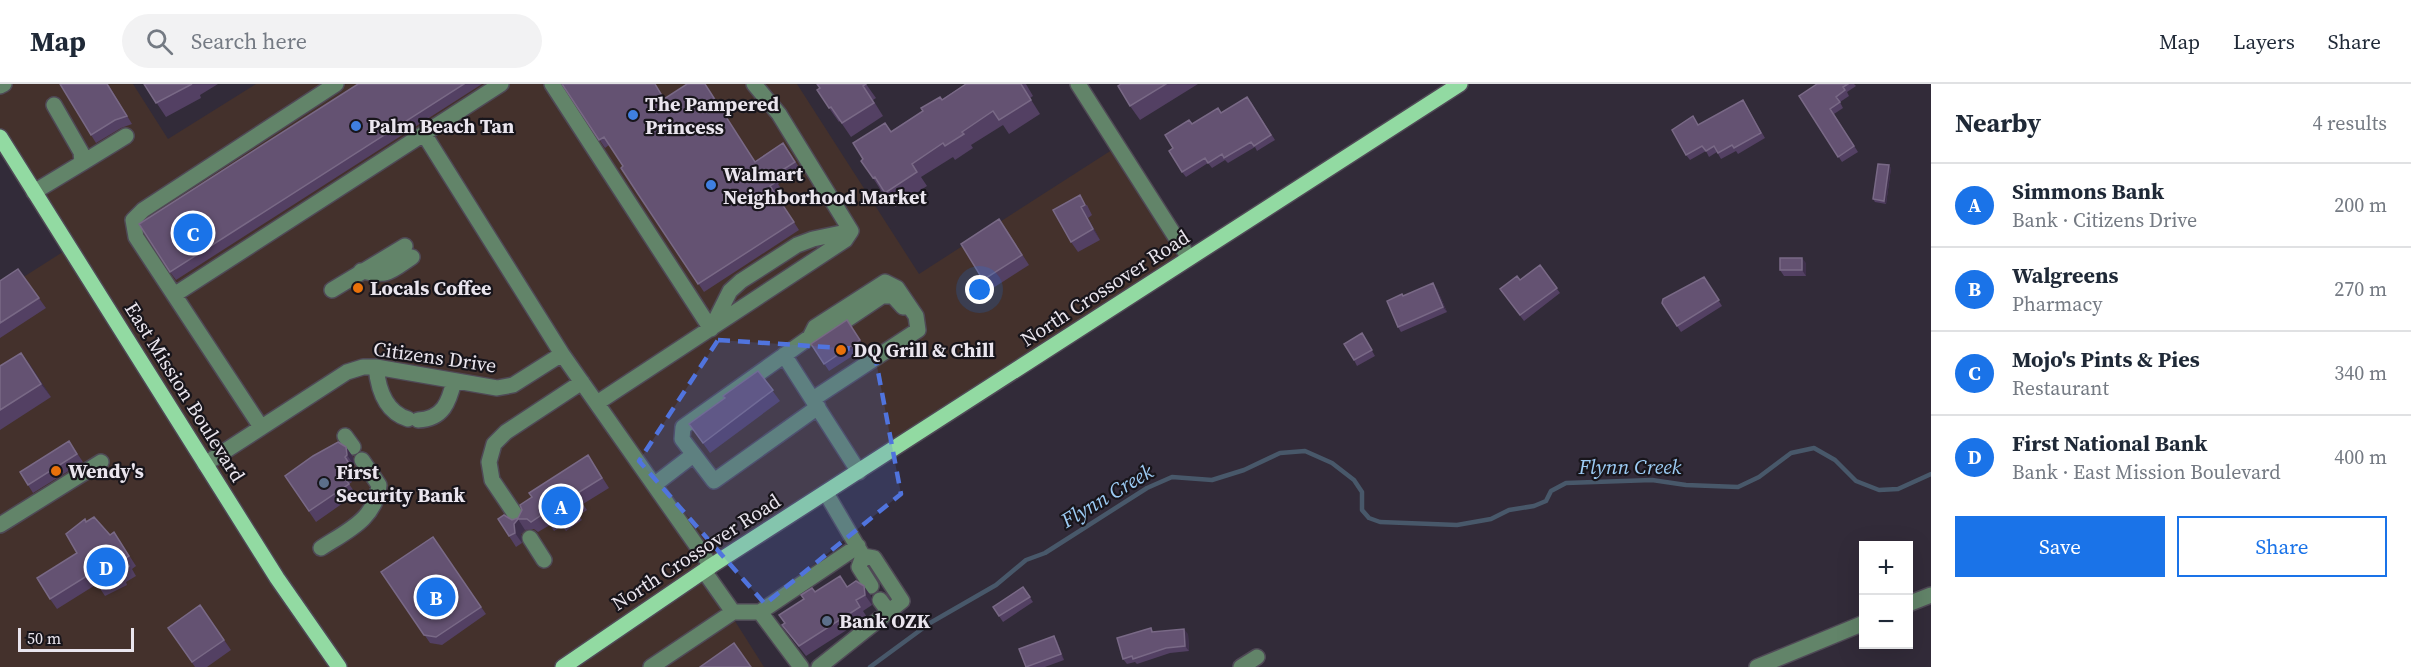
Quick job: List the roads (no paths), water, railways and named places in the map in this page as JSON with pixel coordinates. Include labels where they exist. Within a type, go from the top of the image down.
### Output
[{"type":"main road","name":"North Crossover Road","points":[[563,667],[707,569],[1455,85]]},
{"type":"main road","name":"East Mission Boulevard","points":[[2,143],[277,578],[339,667]]},
{"type":"street","points":[[261,427],[136,237],[134,220],[143,210],[336,84]]},
{"type":"street","points":[[174,295],[501,84]]},
{"type":"street","points":[[552,84],[711,328]]},
{"type":"street","points":[[754,84],[779,114],[851,231]]},
{"type":"street","points":[[1078,84],[1189,258]]},
{"type":"street","points":[[54,105],[81,152],[82,163]]},
{"type":"street","points":[[424,134],[562,354],[654,485],[733,612]]},
{"type":"street","points":[[34,192],[126,136]]},
{"type":"street","points":[[711,328],[730,291],[741,281],[797,245],[851,231]]},
{"type":"street","points":[[597,403],[845,240],[851,231]]},
{"type":"street","points":[[332,290],[361,271],[380,275],[388,274],[409,251]]},
{"type":"street","points":[[885,282],[897,288],[916,316],[915,322],[918,330],[816,403],[714,482],[682,439],[683,427],[810,337],[815,327],[885,282]]},
{"type":"street","name":"Citizens Drive","points":[[204,464],[347,372],[363,367],[376,367],[497,388],[513,385],[562,354]]},
{"type":"street","points":[[784,355],[859,472]]},
{"type":"street","points":[[376,367],[378,385],[386,402],[399,416],[413,420],[429,419],[444,409],[449,401],[454,381]]},
{"type":"street","points":[[519,520],[492,480],[489,462],[494,444],[506,432],[582,382]]},
{"type":"street","points":[[321,548],[362,520],[378,499],[379,485],[353,447]]},
{"type":"street","points":[[654,485],[693,455]]},
{"type":"street","points":[[0,525],[101,462]]},
{"type":"street","points":[[819,667],[884,606],[902,601],[874,558],[860,551],[826,493]]},
{"type":"street","points":[[530,538],[544,560]]},
{"type":"street","points":[[860,551],[859,567],[871,586]]},
{"type":"street","points":[[651,667],[733,612],[760,612],[860,551]]},
{"type":"street","points":[[1913,602],[1931,595]]},
{"type":"street","points":[[760,612],[801,667]]},
{"type":"street","points":[[1756,667],[1859,625]]},
{"type":"street","points":[[1241,667],[1257,657]]},
{"type":"waterway","name":"Flynn Creek","points":[[870,667],[930,623],[996,585],[1026,560],[1045,553],[1147,488],[1172,477],[1212,480],[1244,470],[1280,453],[1305,451],[1332,463],[1354,480],[1362,492],[1362,510],[1369,518],[1380,522],[1457,525],[1491,519],[1509,510],[1534,506],[1546,501],[1551,491],[1566,483],[1652,480],[1686,485],[1738,487],[1759,477],[1791,453],[1814,448],[1835,460],[1856,481],[1879,490],[1898,489],[1931,474]]},
{"type":"place","name":"The Pampered Princess","points":[[633,115]]},
{"type":"place","name":"Palm Beach Tan","points":[[356,126]]},
{"type":"place","name":"Walmart Neighborhood Market","points":[[711,185]]},
{"type":"place","name":"Mojo's Pints & Pies","points":[[193,233]]},
{"type":"place","name":"Locals Coffee","points":[[358,288]]},
{"type":"place","name":"DQ Grill & Chill","points":[[841,350]]},
{"type":"place","name":"Wendy's","points":[[56,471]]},
{"type":"place","name":"First Security Bank","points":[[324,483]]},
{"type":"place","name":"Simmons Bank","points":[[561,506]]},
{"type":"place","name":"First National Bank","points":[[106,567]]},
{"type":"place","name":"Walgreens","points":[[436,597]]},
{"type":"place","name":"Bank OZK","points":[[827,621]]}]
